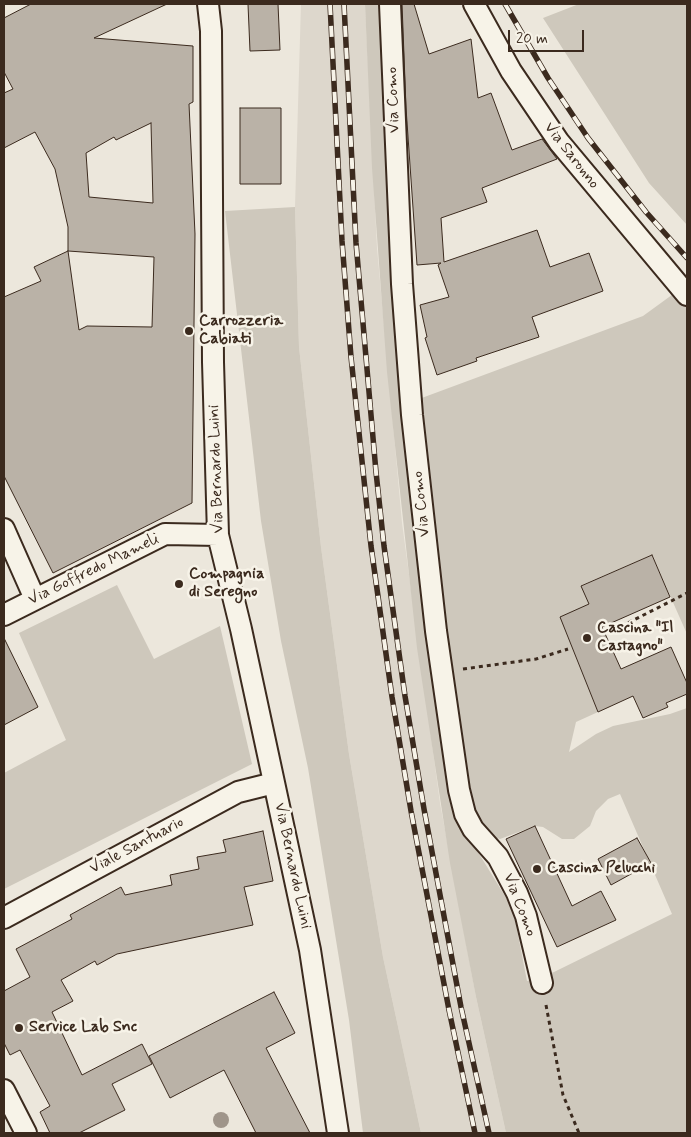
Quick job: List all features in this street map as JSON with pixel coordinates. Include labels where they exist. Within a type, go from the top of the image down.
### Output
[{"type":"street","name":"Via Bernardo Luini","points":[[208,4],[211,31],[213,334],[218,535],[241,629],[310,950],[338,1133]]},
{"type":"street","name":"Via Como","points":[[390,4],[402,293],[412,415],[441,673],[459,790],[465,814],[473,829],[498,857],[509,874],[526,916],[542,982]]},
{"type":"street","name":"Via Saronno","points":[[474,4],[511,71],[559,142],[687,295]]},
{"type":"street","points":[[4,529],[34,599]]},
{"type":"street","name":"Via Goffredo Mameli","points":[[4,615],[165,534],[218,535]]},
{"type":"street","name":"Viale Santuario","points":[[4,918],[238,792],[274,783]]},
{"type":"street","points":[[4,1090],[26,1133]]},
{"type":"path","points":[[614,630],[687,593]]},
{"type":"path","points":[[441,673],[536,659],[568,649]]},
{"type":"path","points":[[542,982],[563,1095],[580,1133]]},
{"type":"shaded area","points":[[301,4],[365,4],[377,248],[402,523],[440,803],[476,997],[506,1133],[421,1133],[383,957],[349,754],[321,547],[299,347],[295,207]]},
{"type":"shaded area","points":[[365,4],[381,4],[385,149],[396,332],[465,831],[513,909],[527,981],[554,972],[672,914],[620,794],[608,799],[596,811],[590,826],[574,839],[562,839],[543,827],[535,826],[500,839],[486,834],[468,805],[419,399],[643,316],[687,284],[687,634],[652,555],[582,585],[589,604],[565,629],[598,712],[576,722],[569,752],[596,734],[613,726],[670,714],[687,708],[687,1133],[506,1133],[476,997],[450,863],[417,648],[387,372],[372,168]]},
{"type":"shaded area","points":[[579,4],[687,4],[687,225],[649,183],[543,18]]},
{"type":"shaded area","points":[[295,207],[299,347],[321,547],[349,754],[383,957],[421,1133],[363,1133],[349,1020],[308,768],[281,641],[261,521],[225,211]]},
{"type":"shaded area","points":[[117,585],[154,659],[220,626],[252,764],[4,889],[4,773],[66,740],[19,633]]},
{"type":"building","points":[[31,4],[167,4],[94,38],[193,46],[193,102],[189,104],[195,234],[192,503],[53,573],[4,476],[4,297],[41,281],[34,267],[68,251],[68,227],[55,169],[35,132],[4,148],[4,93],[13,89],[4,72],[4,18]],"holes":[[[151,123],[153,203],[89,197],[86,153],[114,137],[116,140]],[[68,251],[154,257],[152,327],[87,326],[79,330]]]},
{"type":"building","points":[[248,4],[278,4],[280,50],[250,51]]},
{"type":"building","points":[[402,4],[414,4],[429,54],[471,39],[478,98],[491,93],[512,150],[542,139],[557,159],[482,188],[487,202],[441,218],[444,262],[537,230],[550,267],[589,253],[603,291],[532,317],[539,337],[476,358],[477,361],[437,375],[425,338],[427,337],[420,305],[449,297],[438,265],[441,263],[417,265],[406,108]]},
{"type":"building","points":[[240,108],[281,108],[281,184],[240,184]]},
{"type":"building","name":"Cascina \"Il Castagno\"","points":[[652,555],[670,597],[602,627],[621,669],[671,647],[687,683],[687,694],[666,703],[668,707],[643,718],[633,696],[598,712],[560,617],[589,604],[581,586]]},
{"type":"building","points":[[4,638],[38,707],[4,725]]},
{"type":"building","points":[[535,826],[572,906],[601,891],[616,920],[557,947],[506,839]]},
{"type":"building","points":[[263,831],[273,881],[244,887],[253,925],[117,954],[97,965],[95,961],[61,980],[73,1001],[52,1012],[82,1075],[142,1044],[152,1064],[112,1084],[125,1110],[79,1133],[50,1133],[40,1112],[50,1106],[20,1050],[10,1055],[4,1043],[4,991],[30,977],[16,949],[72,919],[70,915],[121,887],[125,895],[172,885],[170,875],[199,869],[197,857],[226,852],[223,840]]},
{"type":"building","points":[[637,838],[651,863],[611,885],[598,859]]},
{"type":"building","points":[[274,992],[295,1033],[266,1048],[310,1133],[256,1133],[224,1070],[170,1098],[149,1056]]},
{"type":"railway","points":[[330,4],[342,241],[351,357],[371,546],[392,697],[411,811],[449,1010],[475,1133]]},
{"type":"railway","points":[[344,4],[356,243],[384,546],[405,696],[424,809],[461,1007],[489,1133]]},
{"type":"railway","points":[[505,4],[548,78],[588,138],[646,212],[687,258]]},
{"type":"place","name":"Carrozzeria Cabiati","points":[[189,331]]},
{"type":"place","name":"Compagnia di Seregno","points":[[179,584]]},
{"type":"place","name":"Cascina \"Il Castagno\"","points":[[587,638]]},
{"type":"place","name":"Cascina Pelucchi","points":[[537,869]]},
{"type":"place","name":"Service Lab Snc","points":[[19,1028]]}]
